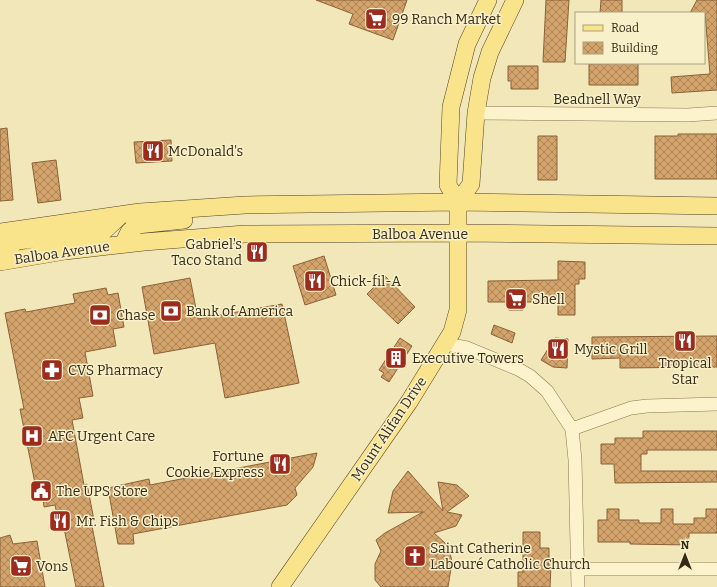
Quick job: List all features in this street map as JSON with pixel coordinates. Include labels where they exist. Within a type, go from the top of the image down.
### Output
[{"type":"main road","points":[[458,202],[448,185],[451,107],[467,44],[488,0]]},
{"type":"main road","points":[[458,202],[471,184],[476,113],[482,78],[490,52],[515,0]]},
{"type":"main road","points":[[0,232],[121,214],[245,205],[458,202],[717,206]]},
{"type":"main road","name":"Mount Alifan Drive","points":[[280,587],[409,402],[452,332],[458,310],[458,202]]},
{"type":"main road","name":"Balboa Avenue","points":[[123,244],[129,232],[138,225],[197,218],[212,207]]},
{"type":"main road","name":"Balboa Avenue","points":[[0,250],[18,241],[105,230],[121,214]]},
{"type":"main road","name":"Balboa Avenue","points":[[0,262],[123,244],[245,234],[458,233],[717,236]]},
{"type":"street","name":"Beadnell Way","points":[[476,113],[688,115],[717,113]]},
{"type":"street","points":[[446,344],[467,348],[518,369],[530,376],[547,391],[572,429],[576,460],[578,587]]},
{"type":"street","points":[[572,429],[631,408],[647,406],[717,404]]},
{"type":"street","points":[[578,569],[717,569]]},
{"type":"building","name":"99 Ranch Market","points":[[316,0],[407,0],[393,40],[349,24],[353,14]]},
{"type":"building","points":[[546,0],[569,0],[565,62],[543,62]]},
{"type":"building","points":[[601,0],[622,0],[622,12],[600,12]]},
{"type":"building","points":[[697,0],[717,0],[717,90],[672,93],[671,77],[710,74],[705,12],[691,12]]},
{"type":"building","points":[[589,64],[638,64],[638,85],[589,85]]},
{"type":"building","points":[[508,66],[538,66],[538,89],[511,89],[511,81],[508,81]]},
{"type":"building","points":[[7,128],[13,200],[0,201],[0,129]]},
{"type":"building","points":[[678,134],[717,134],[717,179],[655,179],[655,136],[678,136]]},
{"type":"building","points":[[538,136],[557,136],[557,180],[538,180]]},
{"type":"building","name":"McDonald's","points":[[171,140],[172,161],[136,163],[134,142]]},
{"type":"building","points":[[56,160],[61,200],[38,203],[32,163]]},
{"type":"building","name":"Chick-fil-A","points":[[324,256],[336,295],[305,305],[293,266]]},
{"type":"building","points":[[558,261],[585,262],[585,279],[579,279],[579,284],[575,284],[575,315],[558,315],[558,302],[523,302],[523,310],[509,310],[509,302],[488,302],[488,281],[558,280]]},
{"type":"building","points":[[385,276],[415,307],[398,324],[367,294]]},
{"type":"building","points":[[190,278],[198,319],[282,304],[299,383],[225,398],[215,343],[154,354],[142,287]]},
{"type":"building","points":[[106,288],[108,295],[118,293],[124,327],[113,329],[116,346],[85,352],[93,396],[79,398],[83,418],[72,420],[84,485],[87,484],[94,520],[91,521],[104,587],[76,587],[64,528],[59,524],[55,505],[44,507],[43,497],[38,498],[20,409],[24,409],[5,313],[25,309],[26,312],[75,303],[73,294]]},
{"type":"building","points":[[494,325],[515,333],[512,343],[491,334]]},
{"type":"building","points":[[717,336],[717,367],[620,368],[620,358],[592,359],[592,337]]},
{"type":"building","name":"Executive Towers","points":[[400,338],[412,346],[389,382],[381,377],[384,373],[379,370]]},
{"type":"building","name":"Mystic Grill","points":[[555,338],[568,339],[567,368],[553,367],[541,360]]},
{"type":"building","points":[[643,431],[717,431],[717,450],[647,450],[647,454],[641,454],[641,471],[717,471],[717,482],[615,483],[614,464],[601,464],[601,444],[615,444],[615,438],[643,438]]},
{"type":"building","points":[[317,453],[313,467],[295,488],[297,495],[287,505],[133,534],[134,544],[118,544],[108,488],[149,479],[150,485]]},
{"type":"building","name":"Saint Catherine Labouré Catholic Church","points":[[408,471],[443,511],[438,482],[457,485],[469,496],[447,512],[462,515],[456,526],[434,533],[445,543],[450,553],[452,562],[448,587],[381,587],[375,580],[375,564],[381,551],[376,540],[385,533],[423,512],[388,513],[393,491]]},
{"type":"building","points":[[607,509],[619,509],[619,520],[639,520],[639,523],[661,523],[661,509],[673,509],[673,524],[694,524],[694,518],[706,518],[706,509],[717,509],[717,533],[689,533],[689,545],[598,542],[598,520],[607,520]]},
{"type":"building","points":[[523,532],[540,532],[540,548],[549,548],[549,566],[551,566],[550,587],[518,587],[518,572],[523,572]]},
{"type":"building","name":"Vons","points":[[10,535],[13,544],[37,541],[45,587],[0,587],[0,538]]},
{"type":"place","name":"99 Ranch Market","points":[[376,19]]},
{"type":"place","name":"McDonald's","points":[[153,151]]},
{"type":"place","name":"Gabriel's Taco Stand","points":[[257,252]]},
{"type":"place","name":"Chick-fil-A","points":[[315,281]]},
{"type":"place","name":"Shell","points":[[516,299]]},
{"type":"place","name":"Bank of America","points":[[171,311]]},
{"type":"place","name":"Chase","points":[[100,315]]},
{"type":"place","name":"Tropical Star","points":[[685,341]]},
{"type":"place","name":"Mystic Grill","points":[[558,349]]},
{"type":"place","name":"Executive Towers","points":[[396,358]]},
{"type":"place","name":"CVS Pharmacy","points":[[52,370]]},
{"type":"place","name":"AFC Urgent Care","points":[[32,436]]},
{"type":"place","name":"Fortune Cookie Express","points":[[280,464]]},
{"type":"place","name":"The UPS Store","points":[[41,491]]},
{"type":"place","name":"Mr. Fish & Chips","points":[[60,521]]},
{"type":"place","name":"Saint Catherine Labouré Catholic Church","points":[[415,556]]},
{"type":"place","name":"Vons","points":[[21,566]]}]
